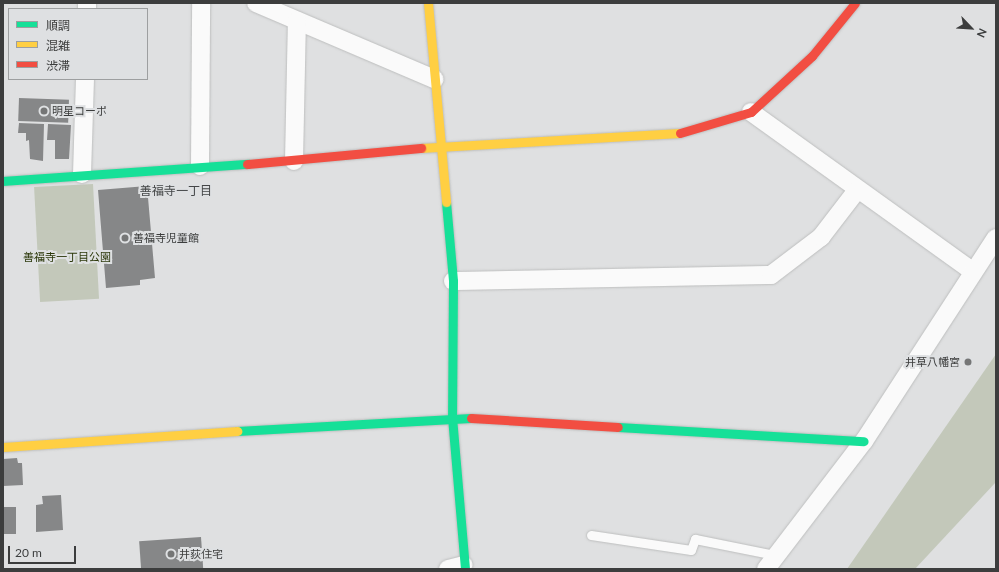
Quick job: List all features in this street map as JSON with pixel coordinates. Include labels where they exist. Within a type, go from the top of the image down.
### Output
[{"type":"street","points":[[200,166],[201,3]]},
{"type":"street","points":[[256,3],[434,79]]},
{"type":"street","points":[[428,3],[439,146],[453,281],[452,417],[459,568]]},
{"type":"street","points":[[3,181],[82,174],[294,161],[439,146],[687,133],[752,112],[812,56],[855,3]]},
{"type":"street","points":[[294,161],[297,21]]},
{"type":"street","points":[[82,174],[85,80]]},
{"type":"street","points":[[752,112],[972,271]]},
{"type":"street","points":[[453,281],[771,275],[821,236],[858,190]]},
{"type":"street","points":[[770,562],[864,440],[972,271],[996,238]]},
{"type":"street","points":[[3,446],[452,417],[864,440]]},
{"type":"lane","points":[[590,535],[691,550],[695,539],[770,562]]},
{"type":"green space","name":"善福寺一丁目公園","points":[[93,184],[99,299],[40,302],[34,187]]},
{"type":"green space","points":[[996,354],[996,482],[915,569],[847,569]]},
{"type":"building","name":"明星コーポ","points":[[19,98],[69,100],[68,123],[18,121]]},
{"type":"building","points":[[19,123],[44,124],[43,161],[30,159],[29,140],[26,141],[26,133],[18,133]]},
{"type":"building","points":[[48,124],[71,125],[69,159],[55,159],[55,140],[47,140]]},
{"type":"building","name":"善福寺児童館","points":[[147,186],[155,278],[140,280],[140,285],[106,288],[98,190]]},
{"type":"building","points":[[17,458],[18,463],[22,463],[23,485],[3,486],[3,459]]},
{"type":"building","points":[[61,495],[63,530],[36,532],[36,505],[43,504],[42,496]]},
{"type":"building","points":[[3,507],[16,507],[16,534],[3,534]]},
{"type":"building","name":"井荻住宅","points":[[201,537],[203,569],[141,569],[139,541]]},
{"type":"traffic: fast","points":[[3,181],[247,164]]},
{"type":"traffic: fast","points":[[446,202],[453,281],[452,417],[465,569]]},
{"type":"traffic: fast","points":[[237,431],[471,418]]},
{"type":"traffic: fast","points":[[618,427],[864,441]]},
{"type":"traffic: slow","points":[[428,3],[446,202]]},
{"type":"traffic: slow","points":[[421,148],[680,133]]},
{"type":"traffic: slow","points":[[3,447],[237,431]]},
{"type":"traffic: jam","points":[[680,133],[751,112],[812,56],[855,3]]},
{"type":"traffic: jam","points":[[247,164],[421,148]]},
{"type":"traffic: jam","points":[[471,418],[618,427]]},
{"type":"place","name":"明星コーポ","points":[[44,111]]},
{"type":"place","name":"善福寺児童館","points":[[125,238]]},
{"type":"place","name":"井草八幡宮","points":[[968,362]]},
{"type":"place","name":"井荻住宅","points":[[171,554]]},
{"type":"district","name":"善福寺一丁目","points":[[176,191]]}]
